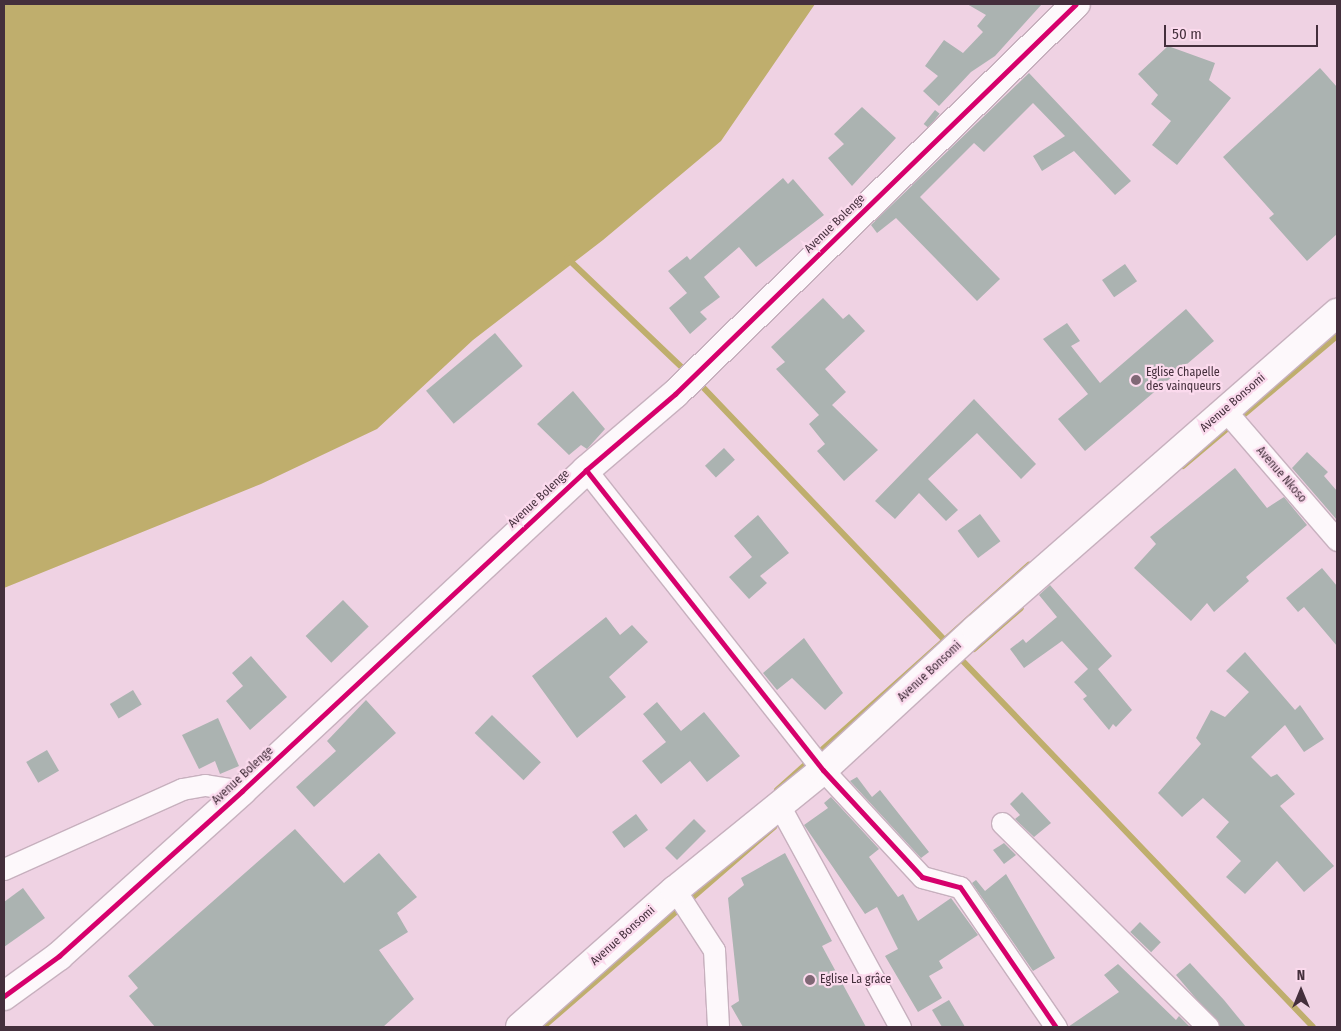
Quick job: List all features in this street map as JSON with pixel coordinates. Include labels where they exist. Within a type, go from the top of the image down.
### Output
[{"type":"street","name":"Avenue Bolenge","points":[[4,996],[58,956],[242,792],[586,470],[675,394],[1076,4]]},
{"type":"street","name":"Avenue Bonsomi","points":[[520,1027],[675,890],[823,770],[976,629],[1224,409],[1337,314]]},
{"type":"street","name":"Avenue Nkoso","points":[[1224,409],[1337,540]]},
{"type":"street","points":[[586,470],[823,770],[922,877],[960,888],[1056,1027]]},
{"type":"street","points":[[4,869],[182,789],[205,785],[242,792]]},
{"type":"street","points":[[779,805],[900,1027]]},
{"type":"street","points":[[1002,823],[1208,1027]]},
{"type":"street","points":[[675,890],[714,950],[718,1027]]},
{"type":"shaded area","points":[[4,4],[815,4],[721,141],[603,240],[473,340],[377,429],[261,484],[4,588]]},
{"type":"building","points":[[967,4],[1042,4],[995,56],[971,72],[939,106],[923,91],[938,76],[925,66],[944,40],[963,53],[983,32],[977,26],[986,15]]},
{"type":"building","points":[[1168,46],[1215,63],[1209,80],[1231,98],[1177,165],[1152,145],[1171,121],[1151,104],[1158,95],[1138,74]]},
{"type":"building","points":[[1320,68],[1337,87],[1337,234],[1307,261],[1269,218],[1274,214],[1223,157]]},
{"type":"building","points":[[1029,73],[1131,181],[1115,195],[1074,151],[1042,171],[1033,156],[1065,136],[1033,103],[984,152],[974,143],[920,197],[1000,279],[977,301],[896,218],[877,233],[871,225]]},
{"type":"building","points":[[862,107],[896,138],[852,186],[828,158],[844,144],[834,134]]},
{"type":"building","points":[[935,110],[940,114],[928,128],[924,124]]},
{"type":"building","points":[[783,178],[788,184],[793,179],[824,215],[756,267],[739,247],[704,277],[720,297],[700,312],[707,319],[690,334],[669,308],[687,293],[668,271],[687,256],[690,260]]},
{"type":"building","points":[[1125,264],[1137,281],[1114,297],[1102,280]]},
{"type":"building","points":[[823,298],[843,319],[849,314],[865,331],[825,369],[846,392],[832,405],[878,450],[844,481],[817,451],[825,444],[809,424],[819,415],[776,369],[785,362],[771,347]]},
{"type":"building","name":"Eglise Chapelle des vainqueurs","points":[[1186,309],[1214,341],[1085,451],[1058,419],[1088,394],[1043,339],[1067,323],[1080,341],[1071,346],[1100,383]]},
{"type":"building","points":[[495,333],[523,366],[454,424],[426,391]]},
{"type":"building","points":[[573,391],[605,429],[587,449],[581,445],[569,455],[537,424]]},
{"type":"building","points":[[974,399],[1036,464],[1021,479],[977,433],[928,479],[958,510],[946,521],[919,493],[895,519],[875,501]]},
{"type":"building","points":[[724,448],[735,460],[716,477],[705,466]]},
{"type":"building","points":[[1307,452],[1328,472],[1324,476],[1337,491],[1337,520],[1292,468]]},
{"type":"building","points":[[1235,468],[1267,508],[1284,497],[1307,525],[1246,577],[1249,581],[1214,612],[1207,603],[1191,621],[1134,568],[1156,544],[1150,537]]},
{"type":"building","points":[[980,514],[1000,541],[978,558],[958,531]]},
{"type":"building","points":[[758,515],[789,553],[760,576],[767,583],[749,599],[729,577],[752,557],[734,536]]},
{"type":"building","points":[[1322,568],[1337,586],[1337,646],[1304,607],[1298,612],[1286,598]]},
{"type":"building","points":[[1050,585],[1112,656],[1098,669],[1132,710],[1116,727],[1113,724],[1109,730],[1083,699],[1087,696],[1074,682],[1088,669],[1062,641],[1024,668],[1010,649],[1023,639],[1026,643],[1057,617],[1039,595]]},
{"type":"building","points":[[343,600],[369,627],[331,663],[306,636]]},
{"type":"building","points":[[606,617],[620,635],[632,625],[648,642],[609,677],[626,697],[577,738],[532,676]]},
{"type":"building","points":[[804,638],[843,693],[825,710],[792,678],[777,690],[763,673]]},
{"type":"building","points":[[1245,652],[1295,710],[1300,705],[1324,739],[1304,752],[1285,725],[1251,757],[1271,777],[1277,774],[1295,794],[1280,806],[1334,866],[1304,892],[1277,861],[1245,894],[1226,877],[1241,861],[1216,837],[1229,822],[1203,798],[1182,817],[1158,793],[1201,744],[1196,738],[1211,710],[1225,717],[1249,692],[1226,671]]},
{"type":"building","points":[[251,656],[287,697],[250,730],[226,701],[243,686],[232,673]]},
{"type":"building","points":[[133,690],[142,705],[119,718],[110,704]]},
{"type":"building","points":[[366,700],[396,733],[314,807],[296,787],[336,751],[327,741]]},
{"type":"building","points":[[657,702],[681,731],[704,712],[740,756],[707,782],[690,761],[661,784],[642,761],[666,742],[643,714]]},
{"type":"building","points":[[492,715],[541,762],[524,780],[475,733]]},
{"type":"building","points":[[218,718],[239,766],[220,774],[215,761],[199,769],[182,735]]},
{"type":"building","points":[[47,750],[59,771],[38,783],[26,762]]},
{"type":"building","points":[[857,777],[872,797],[880,790],[929,852],[921,858],[850,781]]},
{"type":"building","points":[[1022,792],[1051,823],[1034,837],[1015,819],[1020,815],[1010,804]]},
{"type":"building","points":[[831,797],[879,849],[869,857],[898,897],[903,894],[918,921],[951,898],[978,935],[939,961],[943,968],[929,976],[942,998],[918,1012],[885,956],[898,949],[877,907],[865,914],[804,825],[828,808],[824,803]]},
{"type":"building","points":[[636,814],[648,830],[624,848],[612,832]]},
{"type":"building","points":[[694,819],[706,831],[677,860],[665,848]]},
{"type":"building","points":[[295,829],[344,883],[379,853],[417,897],[397,913],[408,932],[379,950],[414,999],[383,1027],[155,1027],[129,996],[138,988],[128,976]]},
{"type":"building","points":[[1004,843],[1016,855],[1004,864],[993,850]]},
{"type":"building","points":[[785,853],[832,941],[822,946],[866,1027],[743,1027],[731,1006],[739,1001],[728,898],[744,885],[741,878]]},
{"type":"building","points":[[1006,874],[1055,958],[1033,971],[972,883],[976,880],[985,891]]},
{"type":"building","points":[[23,888],[45,918],[4,947],[4,902]]},
{"type":"building","points":[[1140,922],[1161,942],[1151,952],[1130,932]]},
{"type":"building","points":[[1190,963],[1246,1027],[1220,1027],[1176,975]]},
{"type":"building","points":[[1118,964],[1176,1020],[1179,1016],[1190,1027],[1068,1027],[1119,992],[1104,975]]},
{"type":"building","points":[[949,1000],[965,1027],[942,1027],[932,1010]]},
{"type":"waterway","points":[[567,258],[689,374]]},
{"type":"waterway","points":[[1183,466],[1337,336]]},
{"type":"waterway","points":[[698,382],[950,646]]},
{"type":"waterway","points":[[777,790],[1029,565]]},
{"type":"waterway","points":[[974,649],[1021,608]]},
{"type":"waterway","points":[[958,656],[1313,1027]]},
{"type":"waterway","points":[[543,1027],[774,827]]},
{"type":"cycle path","points":[[4,996],[59,956],[242,791],[586,470],[675,394],[1076,4]]},
{"type":"cycle path","points":[[586,470],[823,770],[922,877],[960,887],[1056,1027]]},
{"type":"place","name":"Eglise Chapelle des vainqueurs","points":[[1136,380]]},
{"type":"place","name":"Eglise La grâce","points":[[810,980]]}]
